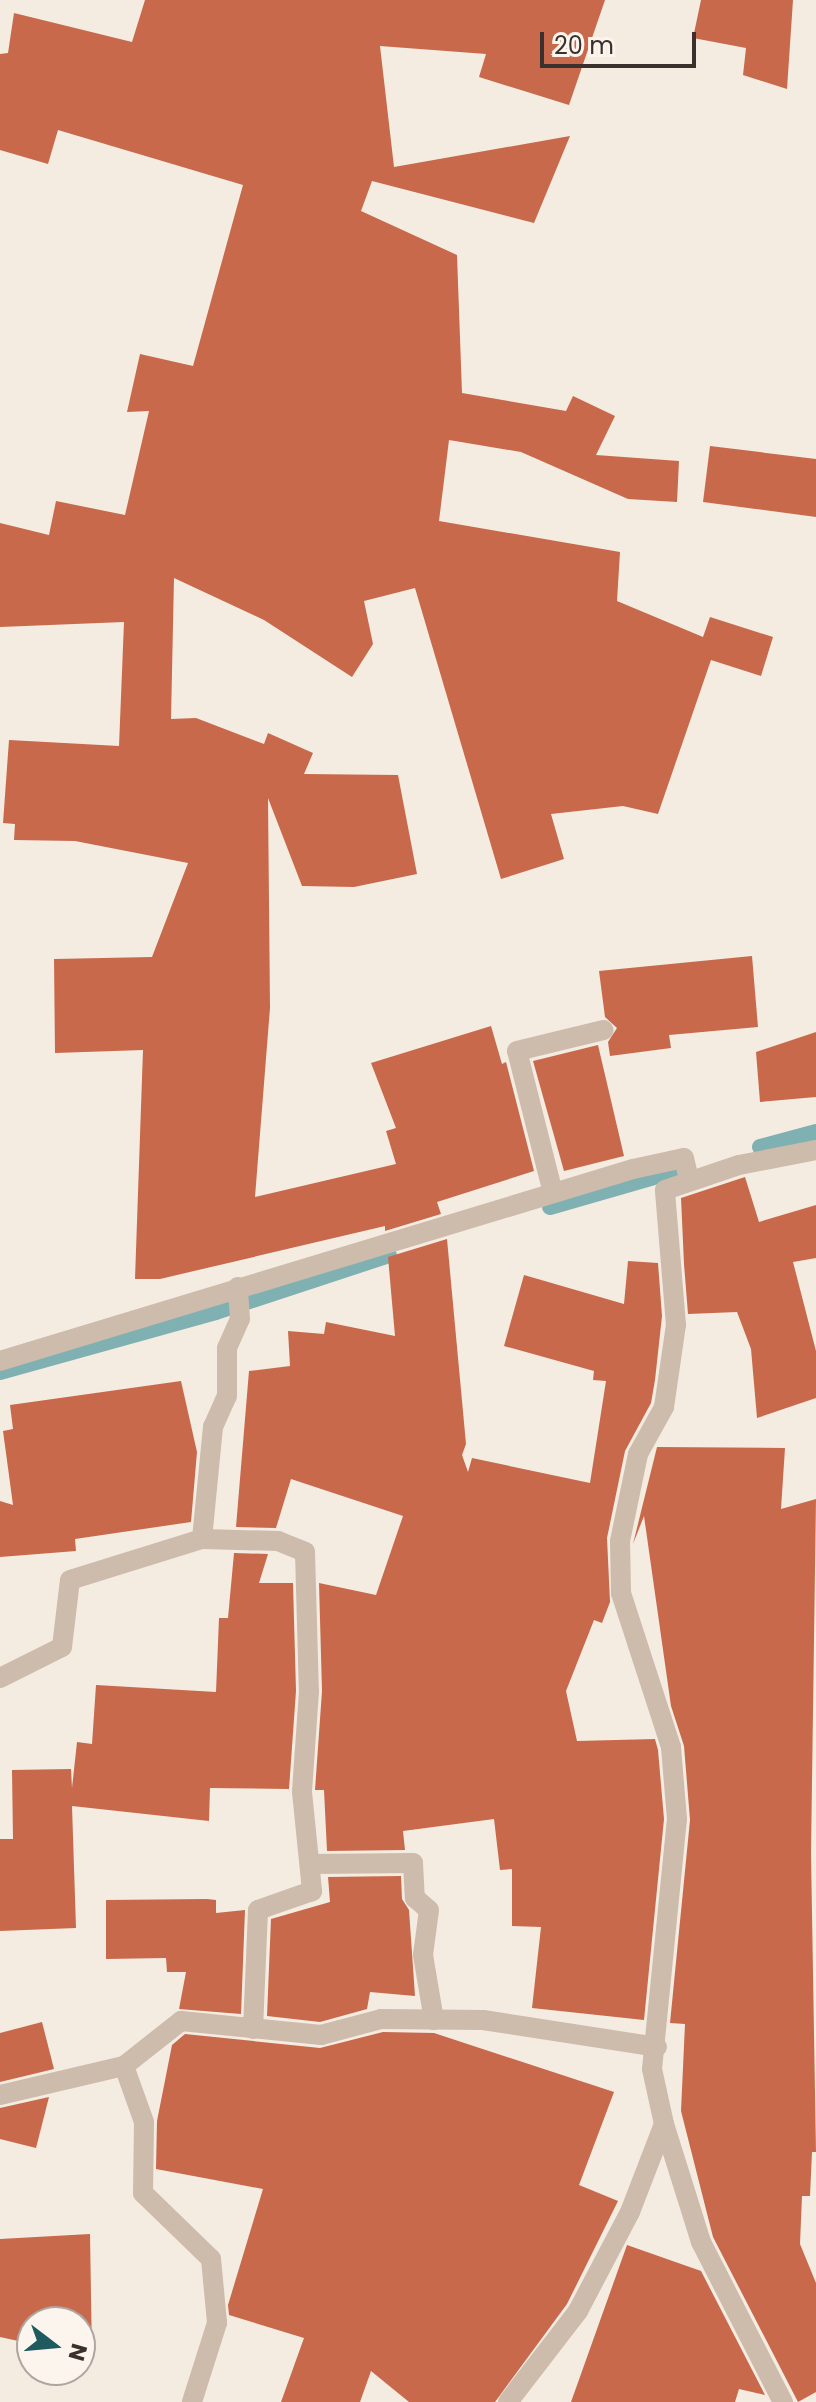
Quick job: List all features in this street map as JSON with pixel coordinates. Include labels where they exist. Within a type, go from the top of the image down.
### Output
[{"type":"street","points":[[553,1193],[517,1051],[604,1030]]},
{"type":"street","points":[[783,2402],[701,2242],[664,2124],[652,2069],[657,2047],[675,1791],[671,1747],[621,1593],[620,1541],[638,1454],[664,1407],[676,1325],[665,1190],[689,1179],[816,1150]]},
{"type":"street","points":[[0,1361],[239,1298],[553,1193],[684,1158],[689,1179]]},
{"type":"street","points":[[202,1539],[213,1427],[227,1396],[227,1348],[239,1298]]},
{"type":"street","points":[[0,1678],[62,1647],[70,1580],[202,1539],[278,1541],[305,1552],[309,1691],[302,1792],[312,1891],[258,1910],[253,2029]]},
{"type":"street","points":[[310,1864],[413,1863],[415,1898],[429,1910],[423,1955],[434,2020]]},
{"type":"street","points":[[0,2095],[124,2066],[181,2021],[321,2035],[381,2019],[483,2020],[657,2047]]},
{"type":"street","points":[[124,2066],[144,2122],[143,2193],[211,2259],[217,2323],[192,2402]]},
{"type":"street","points":[[508,2402],[578,2311],[630,2212],[664,2124]]},
{"type":"building","points":[[145,0],[605,0],[569,105],[479,77],[486,54],[380,46],[394,167],[570,136],[534,223],[372,181],[361,211],[457,255],[462,393],[566,411],[573,396],[615,416],[596,455],[679,461],[677,502],[628,499],[521,452],[449,440],[439,521],[620,552],[617,601],[703,637],[710,617],[773,637],[761,676],[711,660],[658,814],[623,806],[551,814],[564,859],[501,879],[415,588],[364,601],[373,644],[352,677],[264,620],[174,578],[171,719],[196,718],[264,744],[268,733],[313,753],[304,774],[398,775],[417,874],[354,887],[302,886],[268,798],[270,1008],[255,1197],[396,1164],[386,1131],[396,1128],[371,1063],[491,1026],[502,1064],[506,1062],[534,1171],[437,1202],[441,1214],[385,1231],[385,1226],[160,1279],[135,1279],[143,1050],[55,1053],[54,959],[152,957],[188,863],[75,841],[14,840],[15,824],[3,823],[9,740],[119,746],[124,622],[0,627],[0,523],[49,535],[56,501],[125,515],[149,411],[127,412],[140,354],[193,366],[243,185],[58,130],[48,164],[0,150],[0,54],[8,53],[14,13],[132,42]]},
{"type":"building","points":[[701,0],[793,0],[787,89],[743,75],[746,48],[693,38]]},
{"type":"building","points":[[710,446],[816,459],[816,517],[703,502]]},
{"type":"building","points":[[752,956],[758,1027],[669,1035],[671,1048],[610,1056],[608,1042],[617,1028],[605,1017],[599,971]]},
{"type":"building","points":[[816,1032],[816,1097],[760,1102],[756,1052]]},
{"type":"building","points":[[598,1045],[624,1156],[564,1171],[533,1061]]},
{"type":"building","points":[[745,1177],[759,1222],[816,1205],[816,1258],[793,1262],[816,1351],[816,1398],[757,1418],[751,1349],[737,1312],[688,1314],[684,1264],[681,1198]]},
{"type":"building","points":[[447,1239],[466,1444],[462,1455],[468,1472],[472,1458],[590,1483],[606,1381],[593,1380],[594,1371],[504,1346],[524,1275],[624,1304],[628,1261],[658,1263],[662,1316],[655,1380],[651,1403],[625,1451],[607,1538],[610,1602],[602,1623],[594,1620],[566,1691],[577,1741],[655,1739],[658,1750],[664,1819],[644,2020],[532,2008],[541,1927],[512,1926],[512,1869],[500,1870],[494,1819],[403,1831],[405,1850],[327,1851],[324,1790],[315,1790],[322,1691],[319,1583],[376,1595],[403,1516],[291,1479],[276,1528],[236,1527],[249,1371],[290,1366],[288,1331],[324,1334],[326,1322],[395,1336],[388,1257]]},
{"type":"building","points":[[181,1381],[197,1452],[191,1522],[75,1539],[76,1551],[0,1557],[0,1501],[13,1505],[3,1431],[13,1429],[10,1405]]},
{"type":"building","points":[[657,1447],[785,1448],[781,1509],[816,1499],[811,1853],[816,2152],[812,2152],[810,2196],[802,2196],[800,2244],[816,2283],[816,2392],[798,2402],[713,2237],[681,2111],[685,2024],[670,2023],[690,1820],[684,1746],[671,1706],[644,1516],[633,1544]]},
{"type":"building","points":[[234,1553],[268,1554],[259,1583],[293,1583],[296,1691],[289,1789],[210,1788],[209,1821],[72,1806],[76,1928],[0,1931],[0,1839],[13,1839],[12,1770],[71,1769],[72,1788],[77,1742],[92,1744],[96,1685],[216,1692],[219,1618],[228,1618]]},
{"type":"building","points":[[401,1876],[402,1899],[409,1910],[415,1996],[370,1992],[367,2009],[320,2022],[267,2016],[271,1919],[330,1902],[328,1877]]},
{"type":"building","points":[[207,1899],[216,1900],[216,1913],[245,1910],[241,2014],[179,2009],[186,1972],[167,1972],[166,1958],[106,1959],[106,1900]]},
{"type":"building","points":[[42,2022],[54,2069],[0,2082],[0,2033]]},
{"type":"building","points":[[383,2032],[434,2033],[614,2092],[579,2185],[618,2201],[567,2304],[495,2402],[409,2402],[371,2371],[360,2402],[281,2402],[304,2338],[229,2315],[228,2305],[263,2189],[156,2169],[157,2121],[172,2045],[185,2034],[320,2048]]},
{"type":"building","points":[[49,2097],[36,2148],[0,2139],[0,2108]]},
{"type":"building","points":[[90,2234],[91,2306],[16,2306],[16,2340],[0,2337],[0,2239]]},
{"type":"building","points":[[627,2245],[701,2271],[765,2395],[739,2389],[735,2402],[571,2402]]},
{"type":"waterway","points":[[760,1147],[816,1132]]},
{"type":"waterway","points":[[550,1207],[675,1171]]},
{"type":"waterway","points":[[0,1372],[216,1312],[389,1255]]}]
